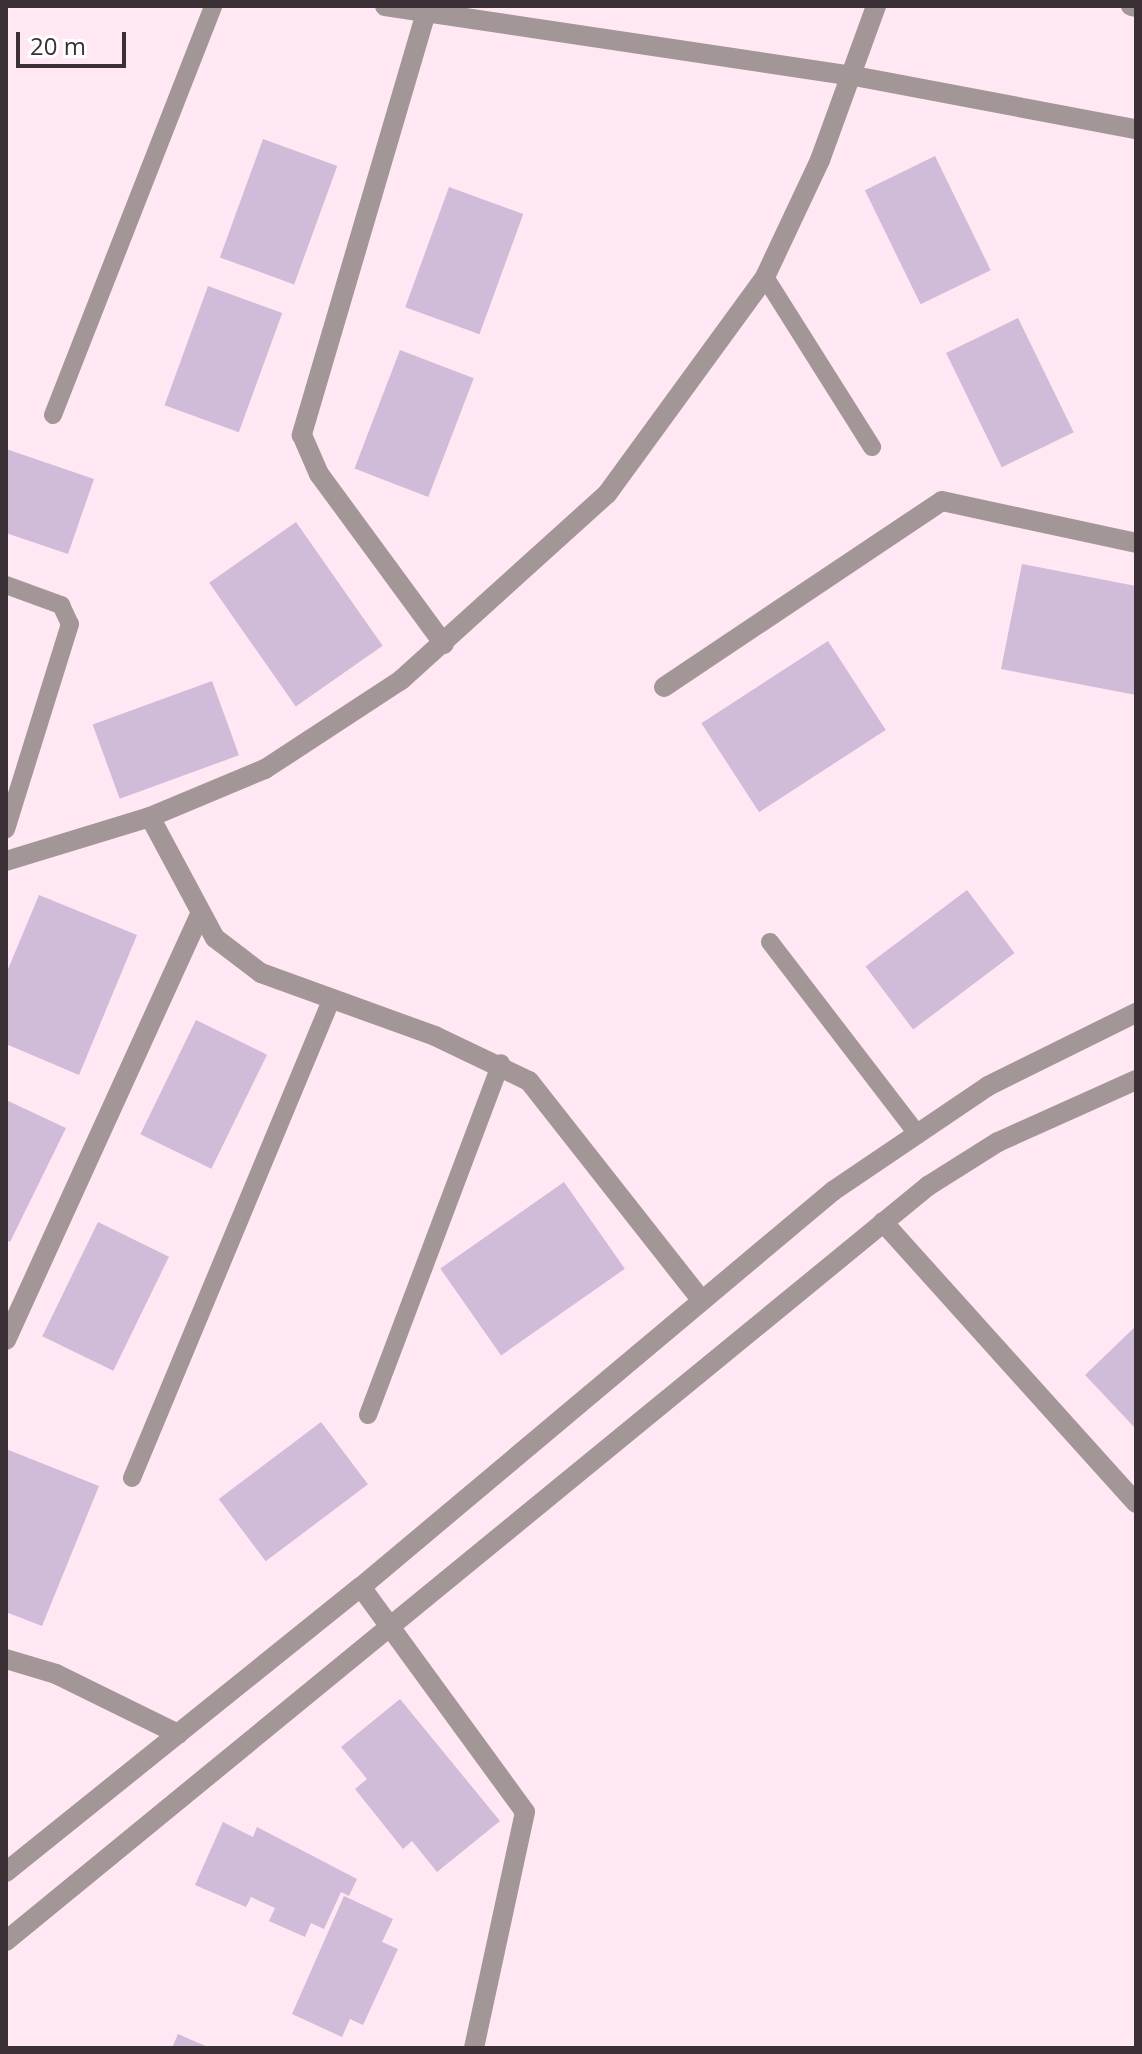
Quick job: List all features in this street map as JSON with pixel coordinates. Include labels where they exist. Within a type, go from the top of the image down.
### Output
[{"type":"street","points":[[385,6],[425,16],[849,75],[1136,129]]},
{"type":"street","points":[[6,861],[150,817],[265,769],[444,644],[607,494],[765,277],[820,160],[876,6]]},
{"type":"street","points":[[425,16],[302,435],[319,474],[444,644]]},
{"type":"street","points":[[664,687],[942,501],[1136,543]]},
{"type":"street","points":[[150,817],[215,938],[261,973],[501,1063],[529,1081],[699,1297]]},
{"type":"street","points":[[6,1340],[200,915]]},
{"type":"street","points":[[6,1872],[361,1587],[699,1297],[914,1130],[1136,1013]]},
{"type":"street","points":[[6,1941],[392,1628],[883,1222],[998,1142],[1136,1080]]},
{"type":"street","points":[[883,1222],[1136,1503]]},
{"type":"street","points":[[361,1587],[525,1812],[474,2048]]},
{"type":"street","points":[[6,1659],[56,1674],[178,1734]]},
{"type":"lane","points":[[53,415],[213,6]]},
{"type":"lane","points":[[765,277],[872,447]]},
{"type":"lane","points":[[6,585],[61,605],[70,624],[6,829]]},
{"type":"lane","points":[[770,942],[914,1130]]},
{"type":"lane","points":[[132,1478],[332,998]]},
{"type":"lane","points":[[368,1415],[501,1063]]},
{"type":"building","points":[[263,139],[337,166],[294,284],[220,257]]},
{"type":"building","points":[[935,156],[991,270],[921,304],[865,190]]},
{"type":"building","points":[[449,187],[523,214],[479,334],[405,307]]},
{"type":"building","points":[[208,286],[282,313],[239,432],[165,405]]},
{"type":"building","points":[[1018,318],[1074,432],[1002,467],[946,353]]},
{"type":"building","points":[[400,350],[474,378],[428,497],[354,469]]},
{"type":"building","points":[[6,449],[94,479],[68,554],[6,533]]},
{"type":"building","points":[[296,522],[383,646],[296,706],[209,583]]},
{"type":"building","points":[[1022,564],[1136,586],[1136,695],[1001,669]]},
{"type":"building","points":[[828,641],[886,730],[759,812],[701,723]]},
{"type":"building","points":[[212,681],[239,755],[120,799],[93,724]]},
{"type":"building","points":[[967,890],[1015,953],[913,1030],[866,966]]},
{"type":"building","points":[[39,895],[137,935],[79,1075],[6,1044],[6,974]]},
{"type":"building","points":[[196,1020],[267,1055],[211,1169],[140,1134]]},
{"type":"building","points":[[6,1100],[66,1128],[10,1242],[6,1240]]},
{"type":"building","points":[[564,1182],[625,1269],[501,1355],[440,1269]]},
{"type":"building","points":[[98,1222],[169,1257],[113,1371],[42,1336]]},
{"type":"building","points":[[1136,1326],[1136,1429],[1085,1375]]},
{"type":"building","points":[[321,1422],[368,1484],[266,1561],[219,1499]]},
{"type":"building","points":[[6,1449],[99,1486],[42,1626],[6,1612]]},
{"type":"building","points":[[400,1699],[500,1821],[437,1872],[412,1841],[403,1849],[355,1789],[367,1779],[341,1747]]},
{"type":"building","points":[[223,1822],[253,1837],[257,1827],[357,1879],[349,1896],[341,1892],[324,1929],[311,1923],[305,1937],[269,1921],[275,1908],[251,1897],[246,1907],[195,1885]]},
{"type":"building","points":[[344,1896],[393,1919],[382,1942],[398,1949],[363,2025],[350,2019],[342,2037],[292,2014]]},
{"type":"building","points":[[178,2034],[210,2048],[172,2048]]}]
